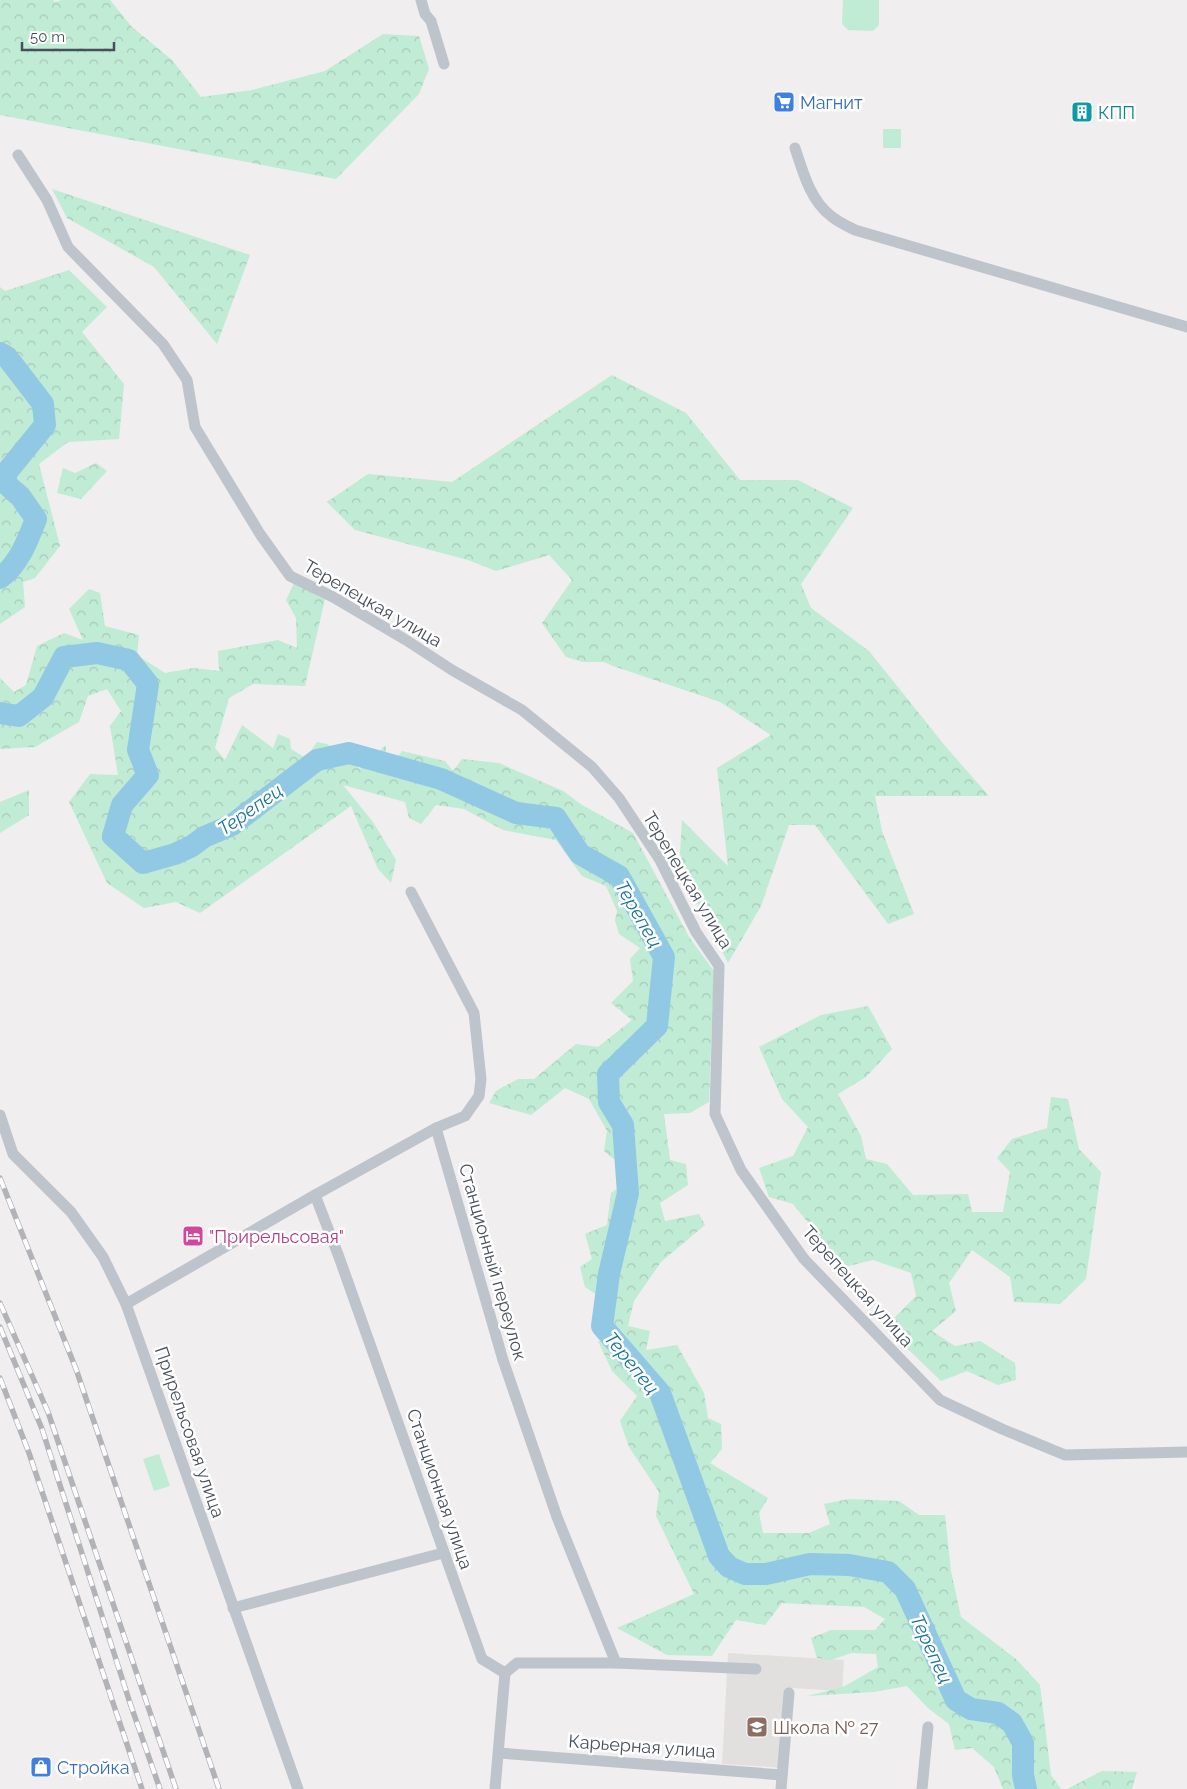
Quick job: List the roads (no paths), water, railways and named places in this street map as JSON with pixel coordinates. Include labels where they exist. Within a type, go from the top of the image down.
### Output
[{"type":"street","points":[[421,0],[425,14],[431,21],[444,64]]},
{"type":"street","points":[[795,148],[816,201],[832,216],[855,230],[1187,327]]},
{"type":"street","name":"Терепецкая улица","points":[[18,155],[47,200],[68,247],[163,344],[187,380],[195,427],[260,534],[290,576],[349,606],[452,670],[522,710],[592,767],[619,798],[660,860],[696,932],[720,966],[715,1114],[742,1170],[804,1259],[940,1400],[1002,1429],[1065,1455],[1187,1452]]},
{"type":"street","points":[[126,1304],[315,1195],[436,1128],[465,1116],[478,1096],[481,1079],[474,1013],[410,892]]},
{"type":"street","name":"Прирельсовая улица","points":[[0,1115],[13,1154],[71,1212],[103,1257],[126,1304],[298,1789]]},
{"type":"street","name":"Станционный переулок","points":[[436,1128],[503,1360],[557,1517],[616,1663]]},
{"type":"street","name":"Станционная улица","points":[[315,1195],[418,1476],[443,1554],[482,1659],[505,1673]]},
{"type":"street","points":[[233,1608],[443,1554]]},
{"type":"street","points":[[495,1789],[505,1673],[517,1663],[616,1663],[756,1669]]},
{"type":"street","points":[[781,1789],[789,1693]]},
{"type":"street","points":[[922,1789],[928,1727]]},
{"type":"street","name":"Карьерная улица","points":[[499,1753],[782,1774]]},
{"type":"waterway","name":"Терепец","points":[[0,353],[7,357],[43,404],[45,425],[6,473],[6,484],[20,496],[36,519],[18,559],[0,578]]},
{"type":"waterway","name":"Терепец","points":[[0,713],[19,716],[43,697],[64,657],[97,653],[129,660],[148,684],[138,750],[148,775],[122,805],[113,836],[143,863],[175,854],[192,846],[204,837],[232,825],[317,760],[349,753],[441,779],[516,813],[556,818],[580,854],[619,876],[664,957],[657,1026],[608,1074],[609,1102],[623,1125],[628,1193],[609,1274],[602,1326],[660,1393],[719,1556],[729,1567],[745,1574],[766,1574],[810,1564],[849,1565],[888,1572],[905,1589],[956,1700],[971,1709],[998,1713],[1012,1723],[1023,1743],[1023,1775],[1026,1789]]},
{"type":"railway","points":[[0,1178],[76,1369],[219,1789]]},
{"type":"railway","points":[[0,1303],[48,1412],[176,1789]]},
{"type":"railway","points":[[0,1327],[42,1429],[130,1703],[160,1789]]},
{"type":"railway","points":[[0,1378],[29,1453],[142,1789]]},
{"type":"place","name":"Магнит","points":[[784,102]]},
{"type":"place","name":"КПП","points":[[1082,112]]},
{"type":"place","name":"\"Прирельсовая\"","points":[[193,1236]]},
{"type":"place","name":"Школа № 27","points":[[757,1727]]},
{"type":"place","name":"Стройка","points":[[41,1767]]}]
